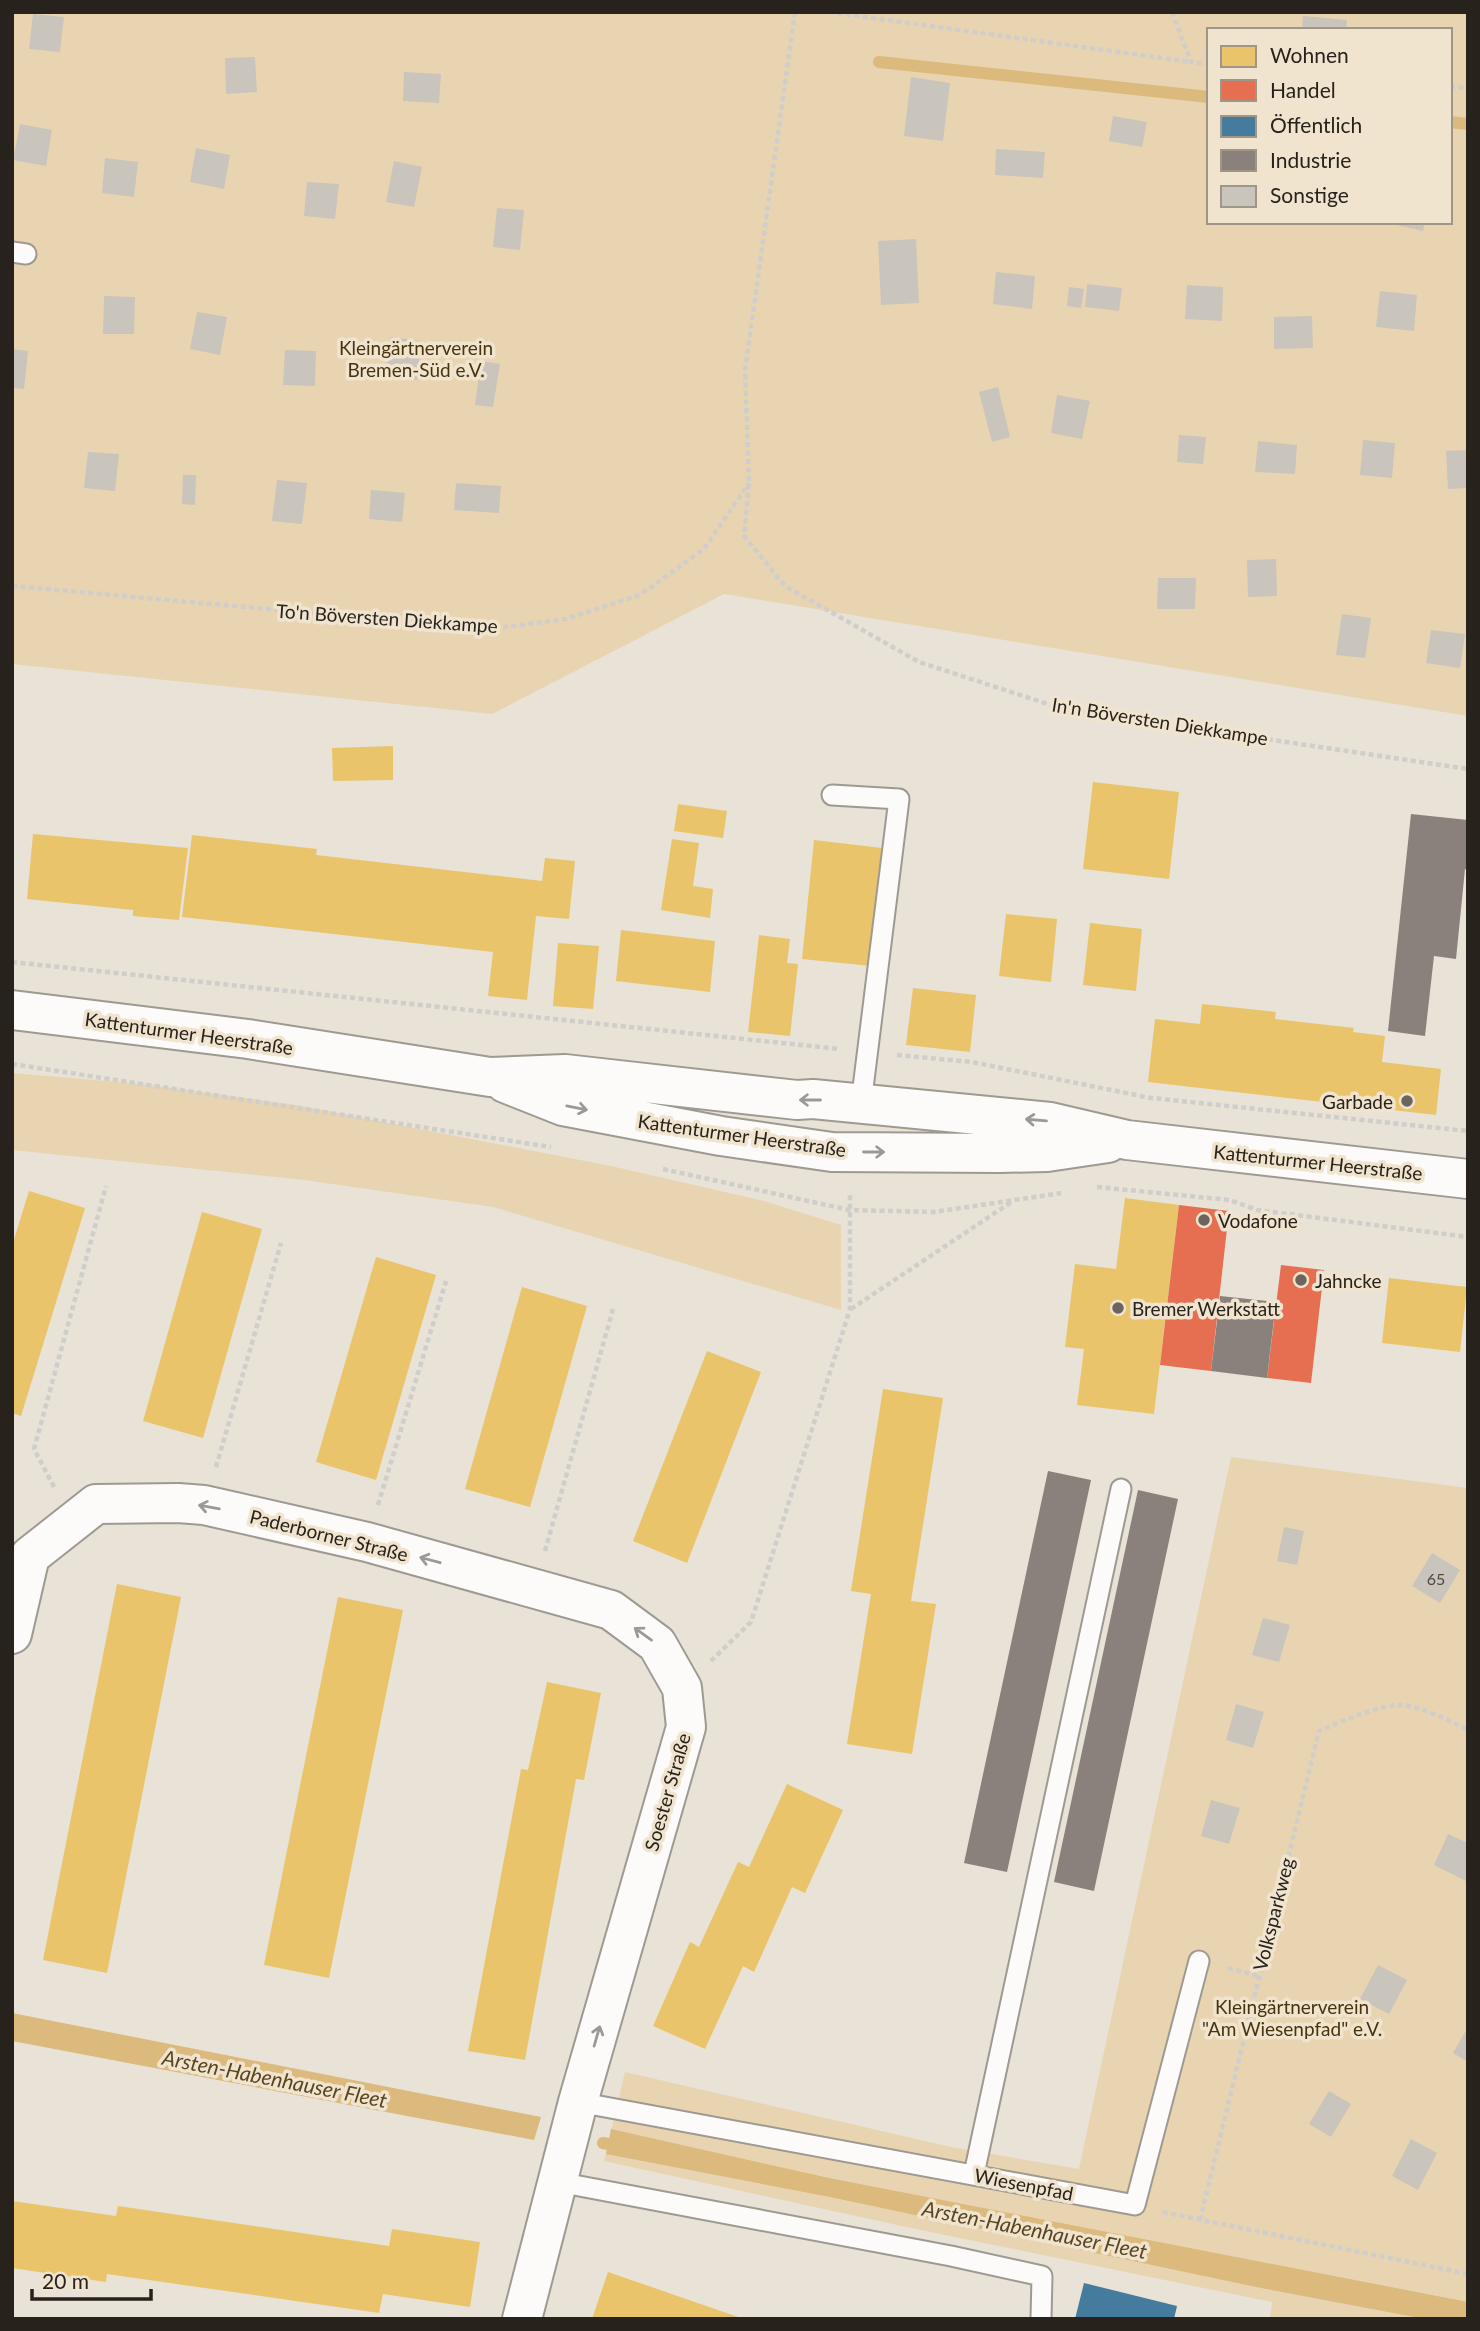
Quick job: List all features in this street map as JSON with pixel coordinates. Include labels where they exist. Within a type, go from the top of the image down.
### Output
[{"type":"main road","name":"Kattenturmer Heerstraße","points":[[12,1010],[248,1039],[489,1077],[565,1074],[797,1100],[813,1099],[1050,1122],[1127,1140],[1468,1179]]},
{"type":"main road","name":"Kattenturmer Heerstraße","points":[[489,1077],[563,1106],[720,1136],[832,1152],[1035,1152],[1127,1140]]},
{"type":"main road","name":"Paderborner Straße","points":[[12,1634],[30,1556],[96,1504],[204,1505],[367,1542],[611,1610],[657,1644],[682,1688]]},
{"type":"main road","name":"Soester Straße","points":[[522,2319],[578,2102],[686,1727],[682,1688]]},
{"type":"lane","points":[[832,795],[899,799],[861,1104]]},
{"type":"lane","points":[[974,2175],[1121,1489]]},
{"type":"lane","points":[[1135,2205],[1199,1961]]},
{"type":"lane","name":"Wiesenpfad","points":[[578,2102],[1135,2205]]},
{"type":"lane","points":[[558,2182],[1042,2276],[1041,2319]]},
{"type":"path","name":"In'n Böversten Diekkampe","points":[[795,12],[745,370],[749,482],[744,536],[785,586],[919,662],[1063,709],[1468,769]]},
{"type":"path","points":[[829,12],[1207,64]]},
{"type":"path","points":[[1172,12],[1191,62]]},
{"type":"path","name":"To'n Böversten Diekkampe","points":[[12,586],[491,629],[566,619],[640,595],[704,549],[749,482]]},
{"type":"path","points":[[12,962],[972,1062],[1151,1098],[1468,1131]]},
{"type":"path","points":[[72,1522],[34,1449],[106,1186]]},
{"type":"path","points":[[850,1309],[1014,1201]]},
{"type":"path","points":[[682,1688],[751,1622],[850,1309],[849,1210]]},
{"type":"path","points":[[204,1505],[282,1243]]},
{"type":"path","points":[[367,1542],[446,1281]]},
{"type":"path","points":[[535,1588],[613,1309]]},
{"type":"path","name":"Volksparkweg","points":[[1200,2220],[1319,1731],[1362,1714],[1401,1705],[1444,1718],[1468,1730]]},
{"type":"path","points":[[1135,2205],[1468,2274]]},
{"type":"green space","name":"Kleingärtnerverein Bremen-Süd e.V.","points":[[12,12],[1468,12],[1468,716],[724,594],[492,714],[12,664]]},
{"type":"green space","points":[[12,1073],[142,1084],[296,1105],[611,1166],[764,1201],[841,1225],[841,1310],[493,1207],[304,1180],[12,1150]]},
{"type":"green space","name":"Kleingärtnerverein \"Am Wiesenpfad\" e.V.","points":[[1231,1457],[1468,1488],[1468,2319],[1270,2319],[1272,2302],[911,2228],[604,2161],[625,2072],[951,2147],[1079,2169]]},
{"type":"water","points":[[12,2013],[541,2117],[534,2140],[12,2041]]},
{"type":"water","points":[[611,2129],[829,2178],[1468,2302],[1468,2319],[1425,2319],[1256,2287],[830,2197],[606,2154]]},
{"type":"building: Wohnen","points":[[393,746],[393,780],[333,781],[332,748]]},
{"type":"building: Wohnen","points":[[1093,782],[1179,792],[1169,879],[1083,869]]},
{"type":"building: Wohnen","points":[[678,804],[727,811],[723,838],[674,831]]},
{"type":"building: Wohnen","points":[[33,834],[188,848],[179,920],[133,916],[133,910],[27,899]]},
{"type":"building: Wohnen","points":[[192,835],[317,849],[316,855],[542,881],[545,858],[575,861],[569,919],[536,916],[527,1000],[488,996],[493,952],[182,917]]},
{"type":"building: Wohnen","points":[[672,839],[699,843],[693,886],[713,889],[710,918],[661,910]]},
{"type":"building: Wohnen","points":[[814,840],[882,848],[871,966],[802,959]]},
{"type":"building: Wohnen","points":[[1006,914],[1057,919],[1051,982],[999,976]]},
{"type":"building: Wohnen","points":[[1090,923],[1142,929],[1136,991],[1083,985]]},
{"type":"building: Wohnen","points":[[621,930],[715,941],[710,992],[616,981]]},
{"type":"building: Wohnen","points":[[759,935],[790,939],[787,963],[798,964],[790,1036],[748,1032]]},
{"type":"building: Wohnen","points":[[558,943],[599,946],[593,1009],[553,1006]]},
{"type":"building: Wohnen","points":[[913,988],[976,995],[970,1052],[906,1045]]},
{"type":"building: Wohnen","points":[[1202,1004],[1276,1012],[1275,1019],[1354,1028],[1353,1032],[1385,1036],[1382,1062],[1441,1069],[1436,1115],[1148,1082],[1155,1019],[1200,1024]]},
{"type":"building: Wohnen","points":[[29,1191],[85,1208],[21,1416],[12,1413],[12,1246]]},
{"type":"building: Wohnen","name":"Bremer Werkstatt","points":[[1125,1198],[1179,1205],[1154,1414],[1077,1405],[1084,1349],[1065,1347],[1075,1264],[1116,1269]]},
{"type":"building: Wohnen","points":[[202,1212],[262,1229],[203,1438],[143,1421]]},
{"type":"building: Wohnen","points":[[376,1257],[436,1275],[376,1480],[316,1462]]},
{"type":"building: Wohnen","points":[[1389,1278],[1467,1287],[1460,1352],[1382,1343]]},
{"type":"building: Wohnen","points":[[522,1287],[587,1306],[530,1507],[465,1489]]},
{"type":"building: Wohnen","points":[[707,1351],[761,1372],[687,1563],[633,1541]]},
{"type":"building: Wohnen","points":[[883,1389],[943,1398],[911,1601],[936,1604],[912,1754],[847,1744],[871,1594],[851,1591]]},
{"type":"building: Wohnen","points":[[117,1584],[181,1597],[107,1973],[43,1960]]},
{"type":"building: Wohnen","points":[[338,1597],[403,1610],[329,1978],[264,1965]]},
{"type":"building: Wohnen","points":[[547,1682],[601,1693],[584,1780],[576,1779],[525,2060],[468,2051],[521,1769],[528,1770]]},
{"type":"building: Wohnen","points":[[787,1784],[843,1810],[805,1893],[792,1887],[754,1972],[743,1966],[705,2049],[653,2026],[690,1942],[699,1947],[738,1862],[749,1867]]},
{"type":"building: Wohnen","points":[[12,2201],[116,2216],[118,2206],[389,2246],[392,2229],[480,2242],[470,2307],[383,2294],[379,2313],[107,2274],[106,2282],[12,2268]]},
{"type":"building: Wohnen","points":[[608,2272],[741,2318],[741,2319],[592,2319]]},
{"type":"building: Handel","points":[[1179,1205],[1229,1211],[1211,1371],[1160,1365]]},
{"type":"building: Handel","points":[[1281,1265],[1324,1270],[1311,1383],[1267,1378]]},
{"type":"building: Öffentlich","points":[[1084,2283],[1177,2306],[1174,2319],[1075,2319]]},
{"type":"building: Industrie","points":[[1411,814],[1468,820],[1468,870],[1465,869],[1456,959],[1434,956],[1425,1036],[1388,1031]]},
{"type":"building: Industrie","points":[[1220,1296],[1276,1302],[1267,1378],[1211,1371]]},
{"type":"building: Industrie","points":[[1048,1471],[1091,1480],[1007,1872],[964,1863]]},
{"type":"building: Industrie","points":[[1138,1490],[1178,1499],[1094,1891],[1054,1882]]},
{"type":"building: Sonstige","points":[[33,14],[64,17],[60,52],[29,49]]},
{"type":"building: Sonstige","points":[[1303,16],[1347,20],[1346,28],[1302,28]]},
{"type":"building: Sonstige","points":[[255,57],[257,92],[226,94],[225,58]]},
{"type":"building: Sonstige","points":[[404,72],[441,74],[439,103],[403,101]]},
{"type":"building: Sonstige","points":[[911,77],[950,83],[943,141],[904,136]]},
{"type":"building: Sonstige","points":[[1113,116],[1147,122],[1142,147],[1109,141]]},
{"type":"building: Sonstige","points":[[20,124],[52,130],[46,166],[13,160]]},
{"type":"building: Sonstige","points":[[196,148],[230,155],[224,189],[190,182]]},
{"type":"building: Sonstige","points":[[996,149],[1045,152],[1043,178],[995,175]]},
{"type":"building: Sonstige","points":[[105,158],[138,162],[134,197],[102,193]]},
{"type":"building: Sonstige","points":[[394,161],[422,167],[414,207],[386,202]]},
{"type":"building: Sonstige","points":[[307,182],[339,184],[335,219],[304,216]]},
{"type":"building: Sonstige","points":[[497,208],[524,210],[520,250],[493,247]]},
{"type":"building: Sonstige","points":[[1392,224],[1425,224],[1423,231]]},
{"type":"building: Sonstige","points":[[916,239],[919,303],[881,305],[878,241]]},
{"type":"building: Sonstige","points":[[996,272],[1035,276],[1032,309],[993,304]]},
{"type":"building: Sonstige","points":[[1087,284],[1122,288],[1119,311],[1085,307]]},
{"type":"building: Sonstige","points":[[1187,285],[1223,287],[1222,321],[1185,319]]},
{"type":"building: Sonstige","points":[[1069,287],[1084,289],[1081,308],[1067,306]]},
{"type":"building: Sonstige","points":[[1380,291],[1417,295],[1414,331],[1376,327]]},
{"type":"building: Sonstige","points":[[104,296],[135,297],[134,334],[103,334]]},
{"type":"building: Sonstige","points":[[197,312],[227,317],[220,355],[190,349]]},
{"type":"building: Sonstige","points":[[1312,316],[1313,348],[1274,349],[1274,317]]},
{"type":"building: Sonstige","points":[[390,337],[421,341],[417,380],[385,376]]},
{"type":"building: Sonstige","points":[[12,349],[28,351],[24,389],[12,388]]},
{"type":"building: Sonstige","points":[[285,350],[316,351],[315,386],[283,385]]},
{"type":"building: Sonstige","points":[[481,361],[500,364],[493,407],[475,405]]},
{"type":"building: Sonstige","points":[[998,387],[1010,437],[992,442],[979,392]]},
{"type":"building: Sonstige","points":[[1057,395],[1090,401],[1082,439],[1051,433]]},
{"type":"building: Sonstige","points":[[1179,435],[1206,437],[1203,464],[1177,462]]},
{"type":"building: Sonstige","points":[[1363,440],[1395,443],[1392,478],[1360,475]]},
{"type":"building: Sonstige","points":[[1258,441],[1297,445],[1295,474],[1255,472]]},
{"type":"building: Sonstige","points":[[1468,450],[1468,488],[1448,489],[1446,451]]},
{"type":"building: Sonstige","points":[[88,452],[119,454],[115,491],[84,488]]},
{"type":"building: Sonstige","points":[[183,475],[196,475],[195,505],[182,504]]},
{"type":"building: Sonstige","points":[[277,480],[307,483],[302,524],[272,521]]},
{"type":"building: Sonstige","points":[[456,483],[501,486],[499,513],[454,510]]},
{"type":"building: Sonstige","points":[[371,490],[405,493],[402,522],[369,519]]},
{"type":"building: Sonstige","points":[[1276,559],[1277,596],[1248,597],[1247,560]]},
{"type":"building: Sonstige","points":[[1158,578],[1196,578],[1195,609],[1157,609]]},
{"type":"building: Sonstige","points":[[1342,614],[1371,618],[1365,658],[1336,655]]},
{"type":"building: Sonstige","points":[[1431,630],[1465,634],[1460,668],[1426,663]]},
{"type":"building: Sonstige","points":[[1284,1527],[1304,1531],[1297,1565],[1277,1561]]},
{"type":"building: Sonstige","points":[[1432,1553],[1460,1570],[1440,1603],[1412,1586]]},
{"type":"building: Sonstige","points":[[1263,1618],[1290,1625],[1279,1662],[1252,1655]]},
{"type":"building: Sonstige","points":[[1236,1704],[1264,1712],[1253,1748],[1226,1740]]},
{"type":"building: Sonstige","points":[[1211,1800],[1240,1808],[1229,1844],[1201,1836]]},
{"type":"building: Sonstige","points":[[1448,1834],[1468,1843],[1468,1882],[1434,1865]]},
{"type":"building: Sonstige","points":[[1378,1965],[1407,1980],[1389,2014],[1360,1999]]},
{"type":"building: Sonstige","points":[[1468,2027],[1468,2062],[1453,2053]]},
{"type":"building: Sonstige","points":[[1329,2091],[1351,2104],[1331,2137],[1309,2124]]},
{"type":"building: Sonstige","points":[[1411,2139],[1437,2153],[1418,2190],[1392,2176]]},
{"type":"waterway","points":[[879,62],[1207,97]]},
{"type":"waterway","points":[[1452,122],[1468,124]]},
{"type":"waterway","name":"Arsten-Habenhauser Fleet","points":[[603,2143],[623,2147]]},
{"type":"place","name":"Garbade","points":[[1407,1101]]},
{"type":"place","name":"Vodafone","points":[[1204,1220]]},
{"type":"place","name":"Jahncke","points":[[1301,1280]]},
{"type":"place","name":"Bremer Werkstatt","points":[[1118,1308]]}]
